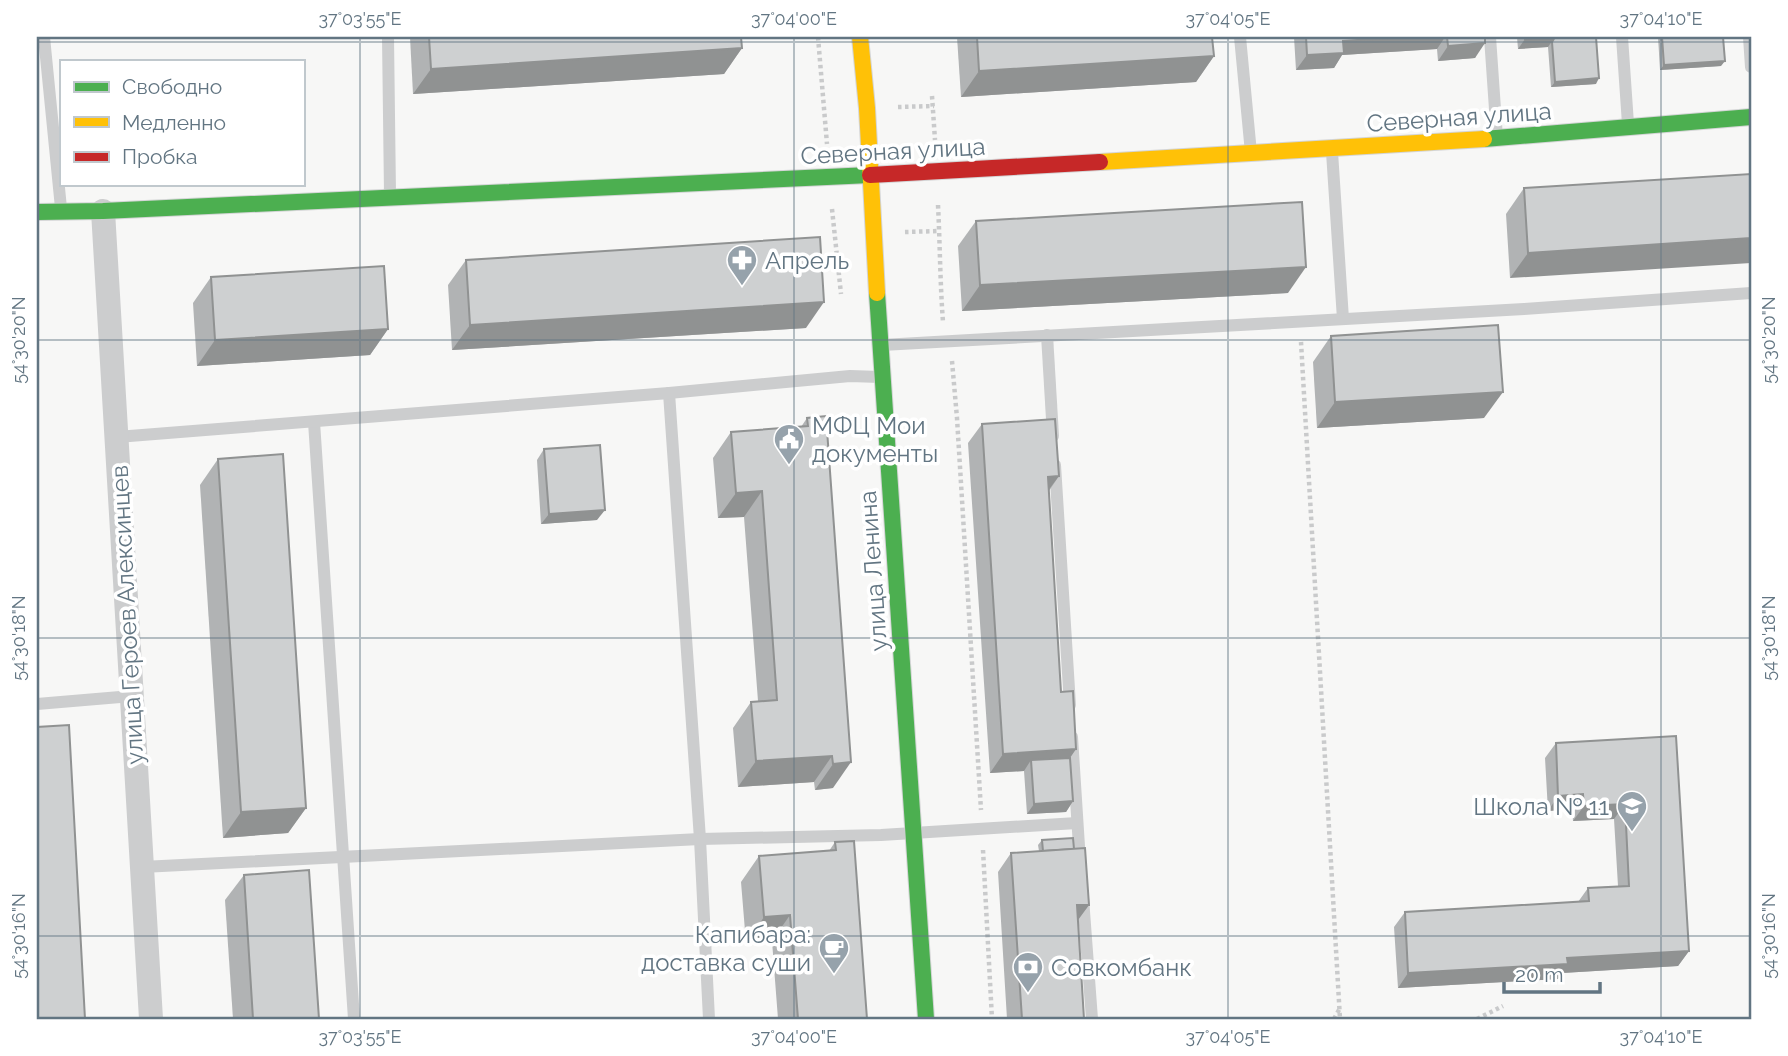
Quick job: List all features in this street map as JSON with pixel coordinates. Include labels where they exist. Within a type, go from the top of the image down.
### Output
[{"type":"street","name":"улица Ленина","points":[[860,37],[926,1019]]},
{"type":"street","name":"Северная улица","points":[[37,212],[870,175],[1332,149],[1751,117]]},
{"type":"street","name":"улица Героев Алексинцев","points":[[103,211],[151,1019]]},
{"type":"lane","points":[[44,37],[62,212]]},
{"type":"lane","points":[[387,37],[390,197]]},
{"type":"lane","points":[[1240,37],[1252,153]]},
{"type":"lane","points":[[1490,37],[1497,138]]},
{"type":"lane","points":[[1622,37],[1628,127]]},
{"type":"lane","points":[[1749,37],[1751,67]]},
{"type":"lane","points":[[1332,149],[1343,319]]},
{"type":"lane","points":[[881,345],[1751,293]]},
{"type":"lane","points":[[1047,335],[1070,712]]},
{"type":"lane","points":[[117,437],[850,376],[883,377]]},
{"type":"lane","points":[[669,393],[700,839],[709,1019]]},
{"type":"lane","points":[[314,422],[354,1019]]},
{"type":"lane","points":[[37,704],[132,696]]},
{"type":"lane","points":[[1071,726],[1092,1019]]},
{"type":"lane","points":[[142,867],[1077,823]]},
{"type":"path","points":[[932,96],[940,244],[938,269],[947,341],[953,366],[957,418],[992,1019]]},
{"type":"path","points":[[1300,321],[1340,1019]]},
{"type":"path","points":[[1477,1019],[1503,1006]]},
{"type":"path","points":[[1334,1019],[1340,1007]]},
{"type":"building","points":[[429,37],[741,37],[742,48],[431,69]]},
{"type":"building","points":[[977,37],[1212,37],[1214,56],[979,71]]},
{"type":"building","points":[[1306,37],[1403,37],[1343,41],[1344,53],[1307,55]]},
{"type":"building","points":[[1447,37],[1485,37],[1485,43],[1448,46]]},
{"type":"building","points":[[1555,37],[1596,37],[1599,78],[1555,82],[1552,42]]},
{"type":"building","points":[[1662,37],[1723,37],[1725,61],[1664,65]]},
{"type":"building","points":[[1751,174],[1751,238],[1528,253],[1524,188]]},
{"type":"building","points":[[1302,202],[1306,267],[980,285],[976,221]]},
{"type":"building","points":[[820,237],[824,302],[470,325],[466,260]]},
{"type":"building","points":[[384,266],[388,329],[215,340],[211,277]]},
{"type":"building","points":[[1498,325],[1503,392],[1335,402],[1331,336]]},
{"type":"building","points":[[826,416],[851,762],[833,764],[832,756],[756,761],[751,702],[777,700],[762,491],[736,493],[731,432],[808,426],[807,418]]},
{"type":"building","points":[[1055,419],[1059,476],[1048,477],[1061,692],[1073,691],[1076,749],[1003,754],[982,424]]},
{"type":"building","points":[[600,445],[605,510],[549,514],[544,449]]},
{"type":"building","points":[[283,454],[306,808],[241,812],[218,459]]},
{"type":"building","points":[[69,725],[85,1019],[37,1019],[37,727]]},
{"type":"building","points":[[1676,736],[1689,951],[1567,958],[1568,964],[1408,973],[1405,912],[1589,901],[1588,888],[1629,886],[1625,804],[1584,806],[1583,794],[1558,796],[1556,743]]},
{"type":"building","points":[[1070,758],[1073,801],[1034,804],[1031,760]]},
{"type":"building","points":[[1073,838],[1074,849],[1043,851],[1042,840]]},
{"type":"building","points":[[854,841],[867,1019],[798,1019],[790,915],[764,917],[759,856],[836,850],[835,842]]},
{"type":"building","points":[[1085,848],[1089,905],[1077,905],[1084,1019],[1022,1019],[1011,853]]},
{"type":"building","points":[[309,870],[319,1019],[253,1019],[244,875]]},
{"type":"traffic: fast","points":[[1484,139],[1751,117]]},
{"type":"traffic: fast","points":[[37,212],[870,175]]},
{"type":"traffic: fast","points":[[877,293],[926,1019]]},
{"type":"traffic: slow","points":[[860,37],[867,108],[877,293]]},
{"type":"traffic: slow","points":[[1100,162],[1484,139]]},
{"type":"traffic: jam","points":[[870,175],[1100,162]]},
{"type":"place","name":"Апрель","points":[[742,287]]},
{"type":"place","name":"МФЦ Мои документы","points":[[789,466]]},
{"type":"place","name":"Школа № 11","points":[[1632,833]]},
{"type":"place","name":"Капибара: доставка суши","points":[[834,975]]},
{"type":"place","name":"Совкомбанк","points":[[1028,994]]}]
